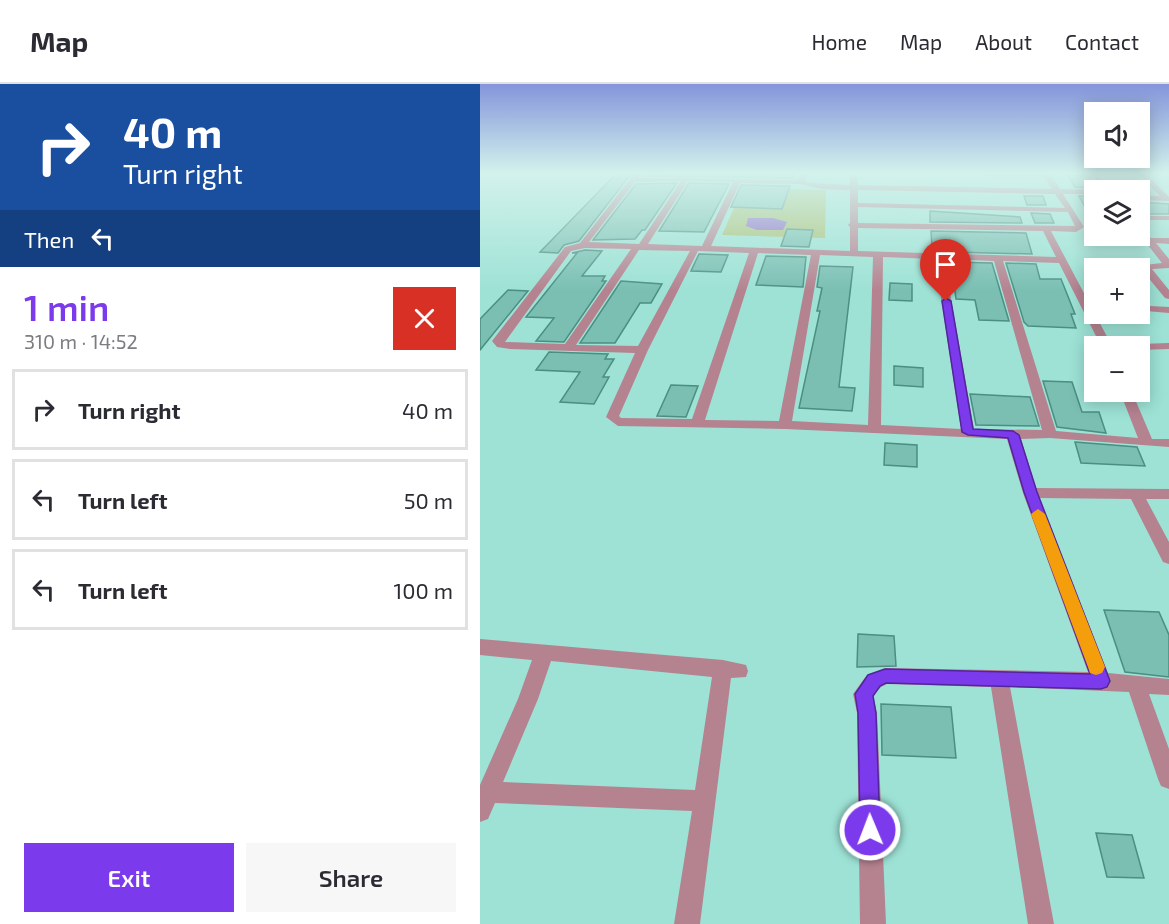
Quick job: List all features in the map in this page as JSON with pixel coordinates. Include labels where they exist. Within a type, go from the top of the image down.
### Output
[{"type":"street","points":[[585,245],[584,242],[607,213]]},
{"type":"street","points":[[568,348],[663,213]]},
{"type":"street","points":[[719,213],[642,350],[612,417],[618,422],[785,425],[1013,435],[1050,434],[1169,443]]},
{"type":"street","points":[[853,213],[854,255]]},
{"type":"street","points":[[852,225],[1076,229],[1080,226],[1071,213]]},
{"type":"street","points":[[1150,218],[1169,218]]},
{"type":"street","points":[[1046,229],[1102,336]]},
{"type":"street","points":[[1150,240],[1169,241]]},
{"type":"street","points":[[1150,242],[1169,265]]},
{"type":"street","points":[[642,350],[510,346],[501,345],[498,341],[568,249],[585,245],[939,258],[1062,260]]},
{"type":"street","points":[[697,424],[754,251]]},
{"type":"street","points":[[785,425],[816,254]]},
{"type":"street","points":[[874,429],[878,256]]},
{"type":"street","points":[[939,258],[968,432]]},
{"type":"street","points":[[998,259],[1050,434]]},
{"type":"street","points":[[1169,265],[1147,267],[1149,275],[1169,296]]},
{"type":"street","points":[[1150,309],[1169,310]]},
{"type":"street","points":[[1150,347],[1169,346]]},
{"type":"street","points":[[1130,402],[1147,443]]},
{"type":"street","points":[[1013,435],[1030,492],[1101,681]]},
{"type":"street","points":[[1030,492],[1169,494]]},
{"type":"street","points":[[1136,494],[1169,558]]},
{"type":"street","points":[[480,646],[731,670],[704,801],[687,924]]},
{"type":"street","points":[[544,653],[528,699],[484,801],[704,801]]},
{"type":"street","points":[[873,924],[867,713],[863,694],[874,681],[885,676],[1101,681],[1169,687]]},
{"type":"street","points":[[999,679],[1041,924]]},
{"type":"street","points":[[1136,685],[1169,779]]},
{"type":"green space","points":[[732,213],[826,213],[825,238],[722,235]]},
{"type":"shaded area","points":[[748,218],[773,218],[787,222],[783,230],[757,230],[746,226]]},
{"type":"building","points":[[578,213],[601,213],[579,241],[564,245],[558,253],[540,252]]},
{"type":"building","points":[[614,213],[656,213],[645,230],[642,230],[635,239],[593,240]]},
{"type":"building","points":[[670,213],[714,213],[704,232],[659,231]]},
{"type":"building","points":[[930,213],[963,213],[1020,217],[1022,223],[930,222]]},
{"type":"building","points":[[1031,213],[1050,214],[1054,223],[1035,223]]},
{"type":"building","points":[[787,229],[813,230],[809,247],[781,246]]},
{"type":"building","points":[[931,231],[1026,233],[1032,254],[950,252],[950,248],[932,247]]},
{"type":"building","points":[[585,250],[602,251],[582,276],[605,276],[602,281],[606,281],[564,342],[536,341],[554,318],[526,317],[577,253],[572,253]]},
{"type":"building","points":[[699,254],[728,255],[721,272],[691,271]]},
{"type":"building","points":[[766,256],[806,257],[803,287],[756,285]]},
{"type":"building","points":[[951,262],[992,263],[1009,321],[979,320],[975,300],[956,299]]},
{"type":"building","points":[[1006,263],[1036,264],[1040,279],[1061,279],[1075,314],[1071,314],[1076,328],[1028,326],[1024,322]]},
{"type":"building","points":[[820,266],[853,267],[839,387],[855,388],[852,411],[799,408],[820,311],[817,311],[822,288],[817,287]]},
{"type":"building","points":[[621,281],[662,284],[651,303],[640,303],[615,343],[580,343]]},
{"type":"building","points":[[890,283],[912,284],[912,301],[889,300]]},
{"type":"building","points":[[508,290],[528,291],[480,350],[480,319]]},
{"type":"building","points":[[549,352],[608,354],[605,359],[614,359],[603,377],[609,377],[594,404],[560,402],[580,372],[536,370]]},
{"type":"building","points":[[894,366],[923,368],[923,387],[894,385]]},
{"type":"building","points":[[1043,381],[1072,382],[1082,412],[1099,412],[1106,433],[1057,427]]},
{"type":"building","points":[[671,385],[698,386],[686,417],[657,416]]},
{"type":"building","points":[[970,394],[1030,397],[1039,426],[976,425]]},
{"type":"building","points":[[1075,442],[1137,447],[1145,466],[1081,463]]},
{"type":"building","points":[[885,443],[917,445],[917,467],[884,465]]},
{"type":"building","points":[[1104,610],[1159,612],[1169,635],[1169,677],[1125,672]]},
{"type":"building","points":[[858,634],[894,636],[896,666],[857,667]]},
{"type":"building","points":[[881,704],[951,707],[956,758],[882,755]]},
{"type":"building","points":[[1096,833],[1132,835],[1144,878],[1107,877]]},
{"type":"slow traffic","points":[[1038,514],[1096,667]]},
{"type":"route","points":[[870,830],[867,713],[863,694],[874,681],[885,676],[1101,681],[1030,492],[1013,435],[968,432],[946,301]]}]
